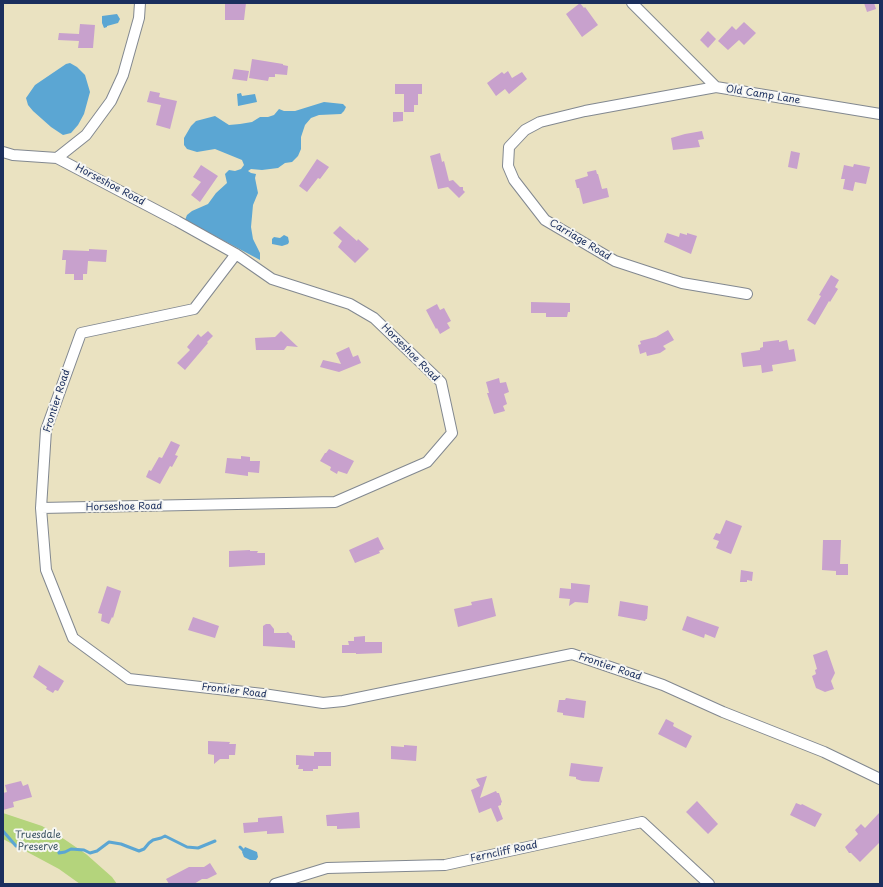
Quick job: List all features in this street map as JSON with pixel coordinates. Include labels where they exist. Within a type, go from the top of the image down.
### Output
[{"type":"street","points":[[3,152],[13,155],[57,158],[86,135],[111,102],[129,53],[139,18],[140,3]]},
{"type":"street","name":"Old Camp Lane","points":[[632,3],[716,87],[880,114]]},
{"type":"street","name":"Carriage Road","points":[[716,87],[585,111],[540,122],[525,130],[509,147],[508,166],[514,180],[545,220],[615,261],[682,283],[747,294]]},
{"type":"street","name":"Horseshoe Road","points":[[41,508],[335,502],[427,462],[452,433],[441,382],[374,318],[350,304],[272,279],[236,254],[57,158]]},
{"type":"street","name":"Frontier Road","points":[[236,254],[194,309],[81,333],[46,430],[41,508],[46,570],[73,638],[129,679],[323,703],[343,701],[572,654],[663,685],[723,712],[824,752],[880,779]]},
{"type":"street","name":"Ferncliff Road","points":[[275,884],[327,868],[445,865],[642,822],[709,884]]},
{"type":"green space","name":"Truesdale Preserve","points":[[3,813],[42,826],[64,839],[86,854],[112,877],[117,884],[80,884],[59,869],[3,839]]},
{"type":"water","points":[[117,14],[120,19],[118,23],[104,28],[102,16]]},
{"type":"water","points":[[70,63],[77,67],[85,75],[90,92],[84,114],[78,125],[71,133],[63,135],[51,127],[33,111],[28,105],[26,98],[35,85],[66,64]]},
{"type":"water","points":[[241,93],[242,96],[255,94],[257,102],[238,106],[237,94]]},
{"type":"water","points":[[324,102],[343,104],[346,107],[341,114],[319,115],[311,118],[305,125],[301,137],[301,149],[298,156],[292,162],[285,163],[278,168],[262,170],[251,169],[248,171],[256,174],[255,178],[258,193],[253,205],[251,227],[253,239],[260,253],[260,260],[185,220],[187,215],[192,211],[208,204],[216,193],[227,183],[225,174],[229,170],[235,171],[241,169],[244,165],[242,160],[215,149],[197,152],[187,149],[184,145],[184,138],[191,126],[196,121],[215,116],[229,125],[240,124],[252,122],[260,117],[274,115],[279,109],[284,111],[295,111]]},
{"type":"water","points":[[284,235],[288,237],[288,244],[282,246],[272,244],[272,239],[274,237],[280,238]]},
{"type":"water","points":[[245,847],[257,852],[258,857],[256,860],[250,860],[244,857],[242,852]]},
{"type":"building","points":[[225,3],[246,3],[244,20],[225,20]]},
{"type":"building","points":[[580,3],[584,8],[585,7],[598,25],[582,37],[566,14]]},
{"type":"building","points":[[864,3],[874,3],[876,9],[867,12]]},
{"type":"building","points":[[744,22],[756,33],[744,45],[739,40],[728,50],[718,41],[732,26],[736,30]]},
{"type":"building","points":[[80,24],[95,25],[93,48],[78,48],[79,41],[58,40],[59,33],[79,34]]},
{"type":"building","points":[[708,31],[716,39],[708,48],[700,40]]},
{"type":"building","points":[[252,59],[288,66],[287,75],[275,74],[275,77],[269,77],[268,81],[249,78]]},
{"type":"building","points":[[234,69],[249,71],[247,81],[232,79]]},
{"type":"building","points":[[508,71],[512,78],[522,72],[527,79],[509,94],[505,89],[496,96],[487,83],[502,72],[504,74]]},
{"type":"building","points":[[395,84],[422,84],[422,94],[418,94],[418,105],[414,105],[414,112],[404,112],[404,94],[395,94]]},
{"type":"building","points":[[150,91],[160,93],[159,97],[177,101],[170,129],[156,125],[161,105],[147,102]]},
{"type":"building","points":[[393,112],[403,112],[403,121],[393,122]]},
{"type":"building","points":[[702,131],[704,139],[698,140],[700,147],[673,150],[671,138]]},
{"type":"building","points":[[791,151],[800,153],[797,169],[788,167]]},
{"type":"building","points":[[440,153],[442,162],[444,161],[449,181],[453,180],[460,187],[463,187],[465,192],[459,198],[448,187],[438,189],[430,156]]},
{"type":"building","points":[[317,159],[329,167],[307,192],[299,186]]},
{"type":"building","points":[[854,164],[870,167],[866,184],[855,182],[853,191],[843,189],[845,179],[841,179],[844,165],[853,167]]},
{"type":"building","points":[[201,165],[218,176],[200,202],[191,195],[201,182],[193,177]]},
{"type":"building","points":[[596,170],[602,189],[607,188],[609,197],[583,204],[579,188],[577,188],[575,180],[588,176],[587,172]]},
{"type":"building","points":[[340,226],[369,249],[355,263],[338,247],[342,241],[333,233]]},
{"type":"building","points":[[667,233],[679,237],[680,233],[687,235],[687,233],[697,236],[691,254],[664,242]]},
{"type":"building","points":[[89,249],[107,250],[106,262],[88,261],[87,274],[83,274],[83,280],[74,280],[74,274],[65,274],[66,260],[62,260],[63,250],[89,251]]},
{"type":"building","points":[[831,275],[839,280],[835,287],[838,289],[815,325],[807,320]]},
{"type":"building","points":[[531,302],[570,303],[570,312],[568,312],[567,317],[546,317],[546,313],[531,313]]},
{"type":"building","points":[[437,304],[440,310],[444,308],[451,321],[447,323],[450,328],[440,334],[426,310]]},
{"type":"building","points":[[668,330],[674,340],[663,346],[666,349],[660,353],[647,356],[646,352],[640,354],[638,345],[641,344],[640,341],[656,337]]},
{"type":"building","points":[[208,331],[213,336],[185,370],[177,363],[190,350],[187,347],[198,334],[201,337]]},
{"type":"building","points":[[281,331],[298,347],[287,346],[284,350],[256,350],[255,338],[275,337]]},
{"type":"building","points":[[779,340],[779,342],[787,340],[789,350],[794,349],[796,361],[772,365],[773,371],[762,373],[761,365],[743,367],[741,353],[760,350],[760,348],[763,347],[763,342]]},
{"type":"building","points":[[349,347],[353,357],[358,355],[361,363],[339,372],[320,367],[323,360],[341,364],[336,353]]},
{"type":"building","points":[[499,378],[500,383],[506,382],[509,392],[504,394],[507,404],[503,406],[505,411],[494,414],[487,393],[489,393],[486,382]]},
{"type":"building","points":[[171,441],[180,445],[175,455],[178,456],[172,467],[170,466],[160,484],[146,477],[149,470],[151,471],[159,457],[162,458]]},
{"type":"building","points":[[329,449],[354,461],[347,474],[338,471],[337,474],[330,470],[331,467],[320,461]]},
{"type":"building","points":[[241,456],[250,457],[250,461],[260,461],[259,473],[248,472],[248,476],[225,473],[227,458],[241,459]]},
{"type":"building","points":[[726,520],[742,526],[731,554],[716,548],[719,541],[713,539],[716,533],[720,534]]},
{"type":"building","points":[[378,537],[384,549],[379,551],[380,553],[355,563],[349,550]]},
{"type":"building","points":[[823,540],[841,540],[840,564],[848,564],[848,575],[836,575],[836,571],[822,570]]},
{"type":"building","points":[[229,551],[258,551],[257,553],[265,553],[265,565],[229,567]]},
{"type":"building","points":[[741,570],[753,572],[752,581],[747,580],[747,582],[740,582]]},
{"type":"building","points":[[571,583],[590,585],[588,603],[575,602],[569,606],[570,599],[559,598],[560,588],[571,589]]},
{"type":"building","points":[[107,586],[121,591],[113,618],[112,617],[109,624],[101,621],[102,614],[98,613]]},
{"type":"building","points":[[492,598],[496,616],[458,627],[454,609],[472,605],[471,602]]},
{"type":"building","points":[[620,601],[648,606],[647,619],[645,621],[618,616]]},
{"type":"building","points":[[687,616],[719,627],[715,638],[705,634],[704,638],[682,630]]},
{"type":"building","points":[[193,617],[219,626],[215,638],[188,630]]},
{"type":"building","points":[[270,624],[274,629],[274,633],[288,632],[292,636],[292,640],[295,641],[295,648],[263,646],[263,626]]},
{"type":"building","points":[[365,636],[365,642],[382,642],[382,653],[342,653],[342,645],[349,645],[348,641],[354,641],[354,637]]},
{"type":"building","points":[[827,650],[835,673],[831,681],[834,689],[825,692],[816,688],[812,676],[816,674],[815,670],[817,669],[813,655]]},
{"type":"building","points":[[39,665],[64,681],[58,691],[55,690],[53,693],[46,689],[47,687],[33,677]]},
{"type":"building","points":[[566,698],[586,701],[584,718],[563,715],[563,713],[557,712],[559,700],[565,700]]},
{"type":"building","points":[[666,719],[674,723],[673,726],[692,736],[686,748],[658,734]]},
{"type":"building","points":[[208,741],[230,742],[229,744],[236,744],[235,755],[229,755],[229,759],[220,759],[214,764],[214,755],[208,754]]},
{"type":"building","points":[[404,745],[417,746],[416,761],[391,759],[391,746],[404,747]]},
{"type":"building","points":[[314,752],[331,752],[331,766],[318,766],[318,769],[313,769],[313,771],[303,771],[303,769],[298,769],[299,765],[296,765],[296,755],[314,756]]},
{"type":"building","points":[[571,763],[603,767],[599,782],[582,781],[576,779],[576,777],[569,776]]},
{"type":"building","points":[[487,776],[480,798],[496,791],[499,793],[502,802],[501,805],[498,806],[503,819],[497,822],[491,808],[479,813],[471,790],[480,786],[476,779]]},
{"type":"building","points":[[21,781],[23,786],[28,784],[32,797],[13,802],[14,807],[3,810],[3,793],[7,792],[5,785]]},
{"type":"building","points":[[697,801],[718,824],[708,834],[686,812]]},
{"type":"building","points":[[796,803],[802,804],[822,814],[815,827],[790,815]]},
{"type":"building","points":[[359,812],[360,828],[337,829],[337,826],[327,826],[326,815]]},
{"type":"building","points":[[880,812],[880,842],[860,862],[851,853],[849,853],[845,847],[858,834],[855,830],[861,824],[865,828]]},
{"type":"building","points":[[282,816],[284,833],[267,834],[267,831],[244,833],[243,823],[258,822],[258,818]]},
{"type":"building","points":[[210,863],[217,874],[207,879],[202,879],[194,884],[169,884],[166,879],[189,867],[204,867]]},
{"type":"waterway","points":[[3,831],[16,846]]},
{"type":"waterway","points":[[45,847],[58,848],[59,853],[71,849],[84,850],[90,853],[97,851],[109,842],[121,844],[139,851],[144,849],[153,840],[165,836],[187,847],[198,848],[215,841]]},
{"type":"waterway","points":[[240,847],[243,850]]}]
